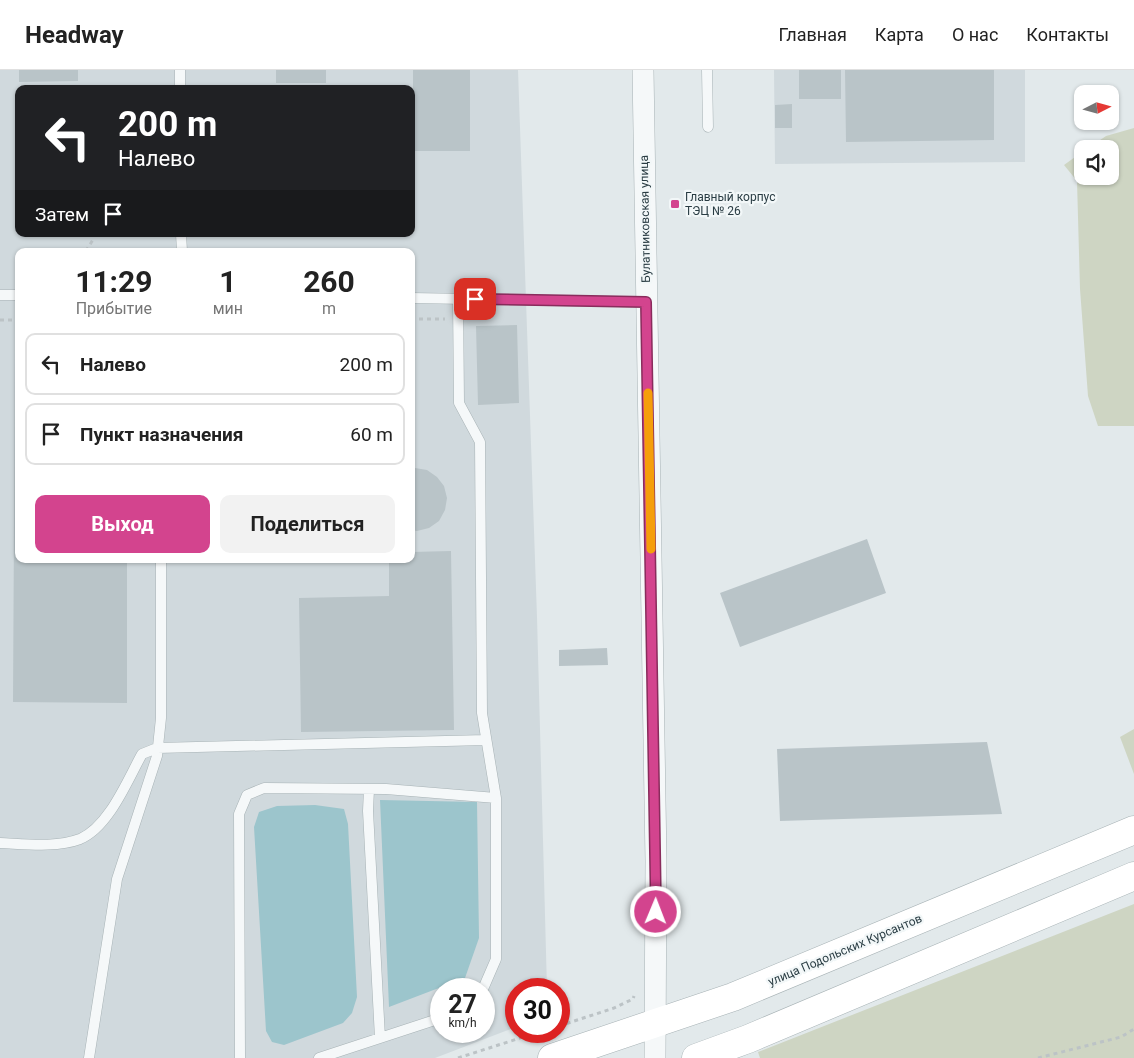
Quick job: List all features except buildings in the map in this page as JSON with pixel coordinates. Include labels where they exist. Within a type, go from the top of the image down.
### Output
[{"type":"main road","name":"улица Подольских Курсантов","points":[[552,1058],[733,998],[1134,830]]},
{"type":"main road","points":[[696,1058],[757,1035],[1134,876]]},
{"type":"street","name":"Булатниковская улица","points":[[642,70],[656,861],[655,1058]]},
{"type":"lane","points":[[180,70],[180,85]]},
{"type":"lane","points":[[707,70],[708,126]]},
{"type":"lane","points":[[0,295],[15,295]]},
{"type":"lane","points":[[415,298],[646,302]]},
{"type":"lane","points":[[458,298],[459,403],[480,442],[482,712],[496,798],[496,959],[488,978]]},
{"type":"lane","points":[[89,1058],[117,879],[158,748],[161,718],[161,563]]},
{"type":"lane","points":[[0,843],[50,845],[80,839],[100,825],[110,812],[142,754],[158,748],[486,740]]},
{"type":"lane","points":[[240,1058],[239,814],[247,795],[264,788],[369,789],[496,798]]},
{"type":"lane","points":[[369,789],[380,1038]]},
{"type":"lane","points":[[319,1058],[430,1022]]},
{"type":"path","points":[[88,248],[94,238]]},
{"type":"path","points":[[415,319],[458,319]]},
{"type":"path","points":[[0,320],[15,320]]},
{"type":"path","points":[[570,1022],[614,1008],[633,999],[635,991]]},
{"type":"path","points":[[1038,1058],[1121,1037],[1134,1029]]},
{"type":"path","points":[[458,1058],[505,1043]]},
{"type":"shaded area","points":[[0,70],[518,70],[537,617],[547,978],[505,978],[505,1031],[495,1035],[495,978],[430,978],[430,1043],[474,1043],[435,1058],[0,1058]]},
{"type":"shaded area","points":[[774,70],[1025,70],[1025,162],[775,164]]},
{"type":"green space","points":[[1134,128],[1134,426],[1098,426],[1088,396],[1080,289],[1077,185],[1119,185],[1119,140],[1100,140],[1106,136]]},
{"type":"green space","points":[[1074,158],[1074,177],[1064,165]]},
{"type":"green space","points":[[1134,729],[1134,774],[1120,737]]},
{"type":"green space","points":[[1134,904],[1134,1058],[760,1058],[758,1052]]},
{"type":"water","points":[[380,800],[477,802],[479,938],[465,978],[430,978],[430,991],[389,1007]]},
{"type":"water","points":[[315,805],[344,809],[348,824],[357,997],[352,1013],[343,1023],[284,1045],[272,1042],[266,1031],[254,827],[259,812],[277,806]]},
{"type":"slow traffic","points":[[648,393],[651,549]]},
{"type":"place","name":"Главный корпус ТЭЦ № 26","points":[[675,204]]},
{"type":"route","points":[[475,299],[566,299],[646,302],[656,912]]}]
